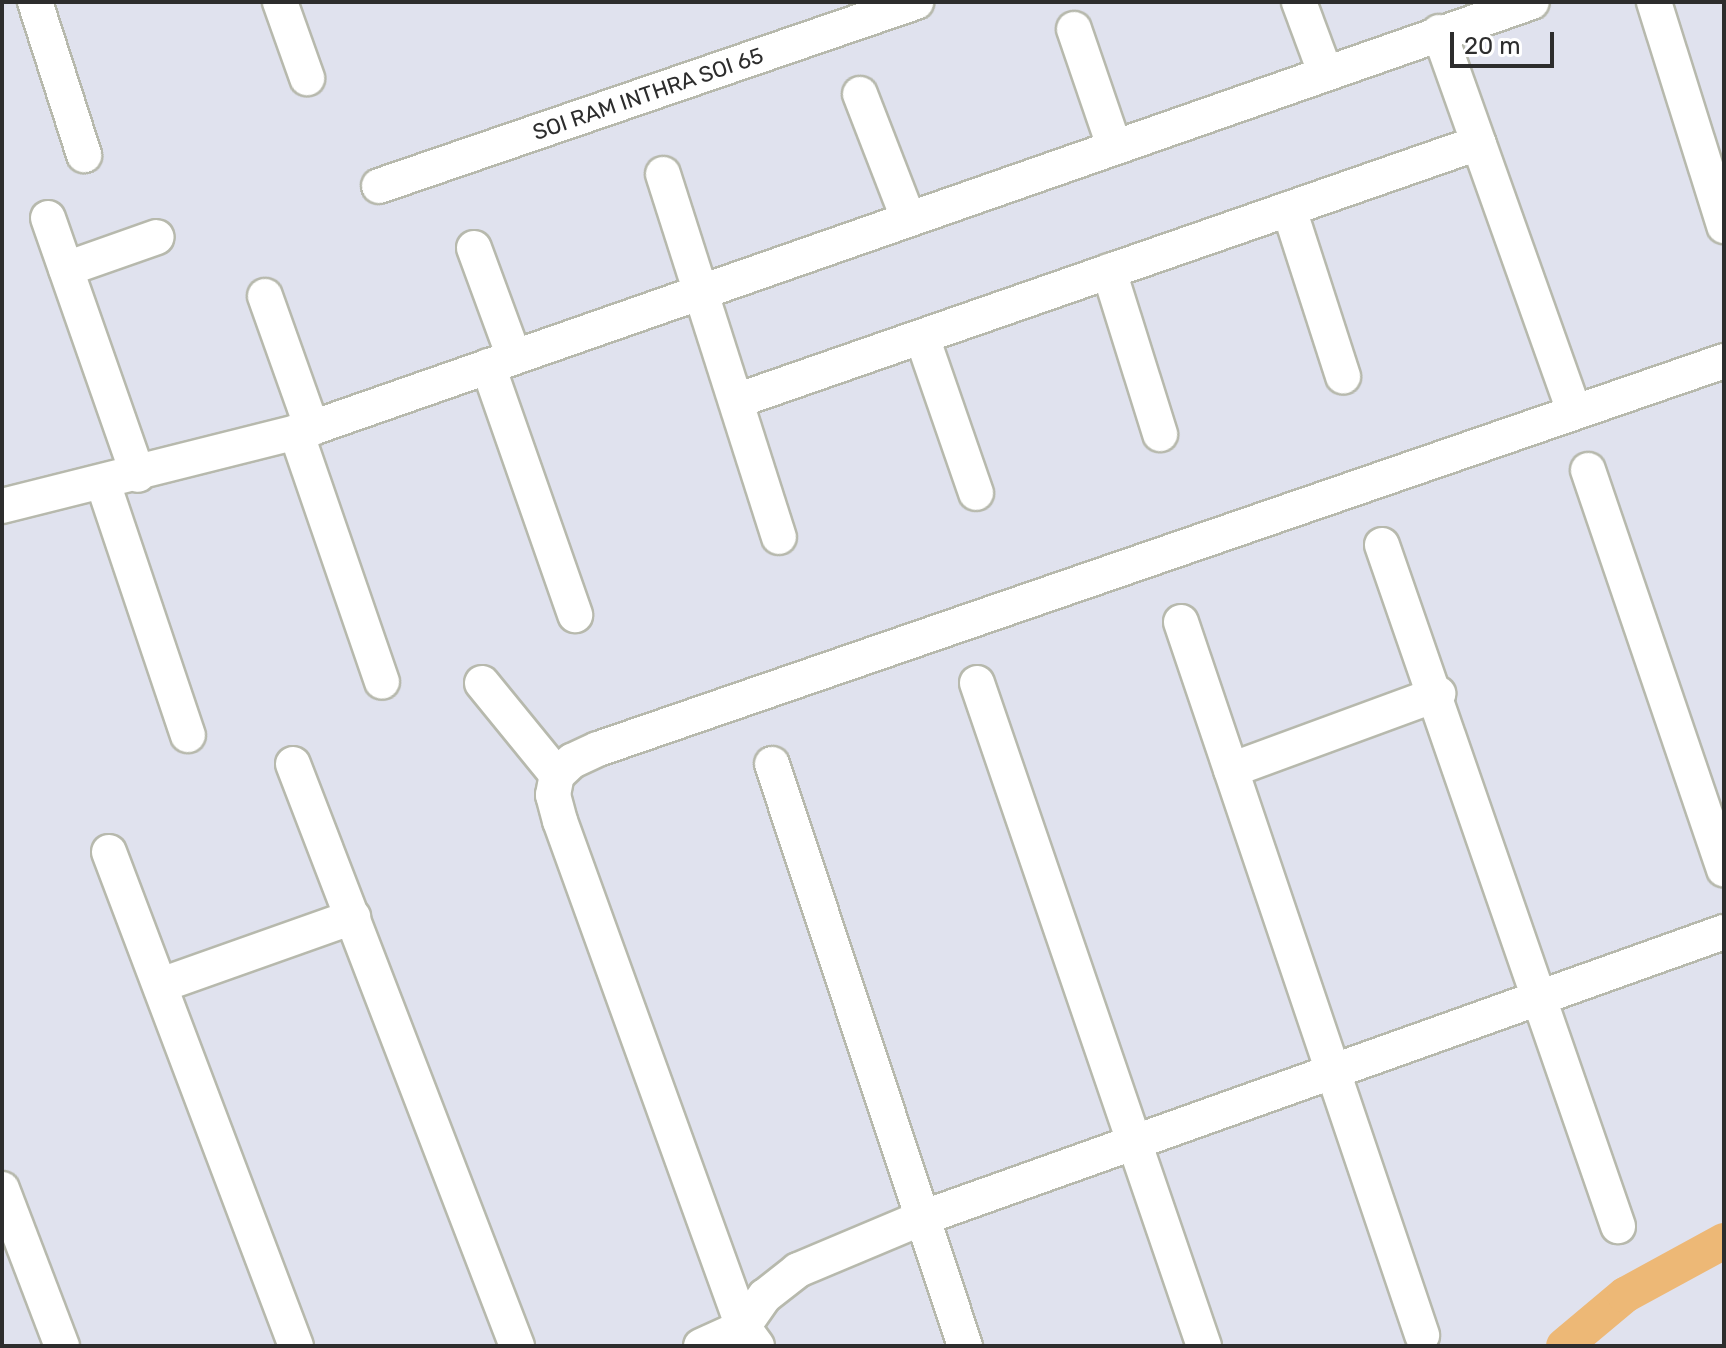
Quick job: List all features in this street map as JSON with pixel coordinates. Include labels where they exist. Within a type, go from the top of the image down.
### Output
[{"type":"street","points":[[35,2],[84,155]]},
{"type":"street","points":[[280,2],[307,78]]},
{"type":"street","name":"SOI RAM INTHRA SOI 65","points":[[379,186],[916,2]]},
{"type":"street","points":[[1299,2],[1325,72]]},
{"type":"street","points":[[2,506],[138,475],[304,430],[1530,2]]},
{"type":"street","points":[[1654,2],[1724,226]]},
{"type":"street","points":[[1074,29],[1114,146]]},
{"type":"street","points":[[1439,32],[1574,412]]},
{"type":"street","points":[[860,94],[908,218]]},
{"type":"street","points":[[736,401],[1478,143]]},
{"type":"street","points":[[663,174],[779,537]]},
{"type":"street","points":[[1289,209],[1343,376]]},
{"type":"street","points":[[48,218],[138,475]]},
{"type":"street","points":[[66,269],[157,237]]},
{"type":"street","points":[[474,248],[501,361],[575,615]]},
{"type":"street","points":[[1109,271],[1160,434]]},
{"type":"street","points":[[265,296],[382,682]]},
{"type":"street","points":[[922,337],[976,493]]},
{"type":"street","points":[[750,1336],[560,821],[553,795],[557,775],[572,761],[598,749],[1724,361]]},
{"type":"street","points":[[1588,470],[1724,869]]},
{"type":"street","points":[[103,483],[188,735]]},
{"type":"street","points":[[1382,545],[1438,694],[1618,1226]]},
{"type":"street","points":[[1181,622],[1422,1335]]},
{"type":"street","points":[[482,683],[557,775]]},
{"type":"street","points":[[977,683],[1204,1346]]},
{"type":"street","points":[[1231,770],[1438,694]]},
{"type":"street","points":[[293,764],[517,1346]]},
{"type":"street","points":[[772,764],[965,1346]]},
{"type":"street","points":[[109,852],[296,1346]]},
{"type":"street","points":[[161,985],[353,917]]},
{"type":"street","points":[[750,1336],[765,1296],[798,1270],[922,1218],[1540,1001],[1724,932]]},
{"type":"street","points":[[2,1189],[62,1346]]},
{"type":"street","points":[[701,1346],[750,1336]]},
{"type":"waterway","points":[[1564,1346],[1625,1295],[1724,1241]]}]
